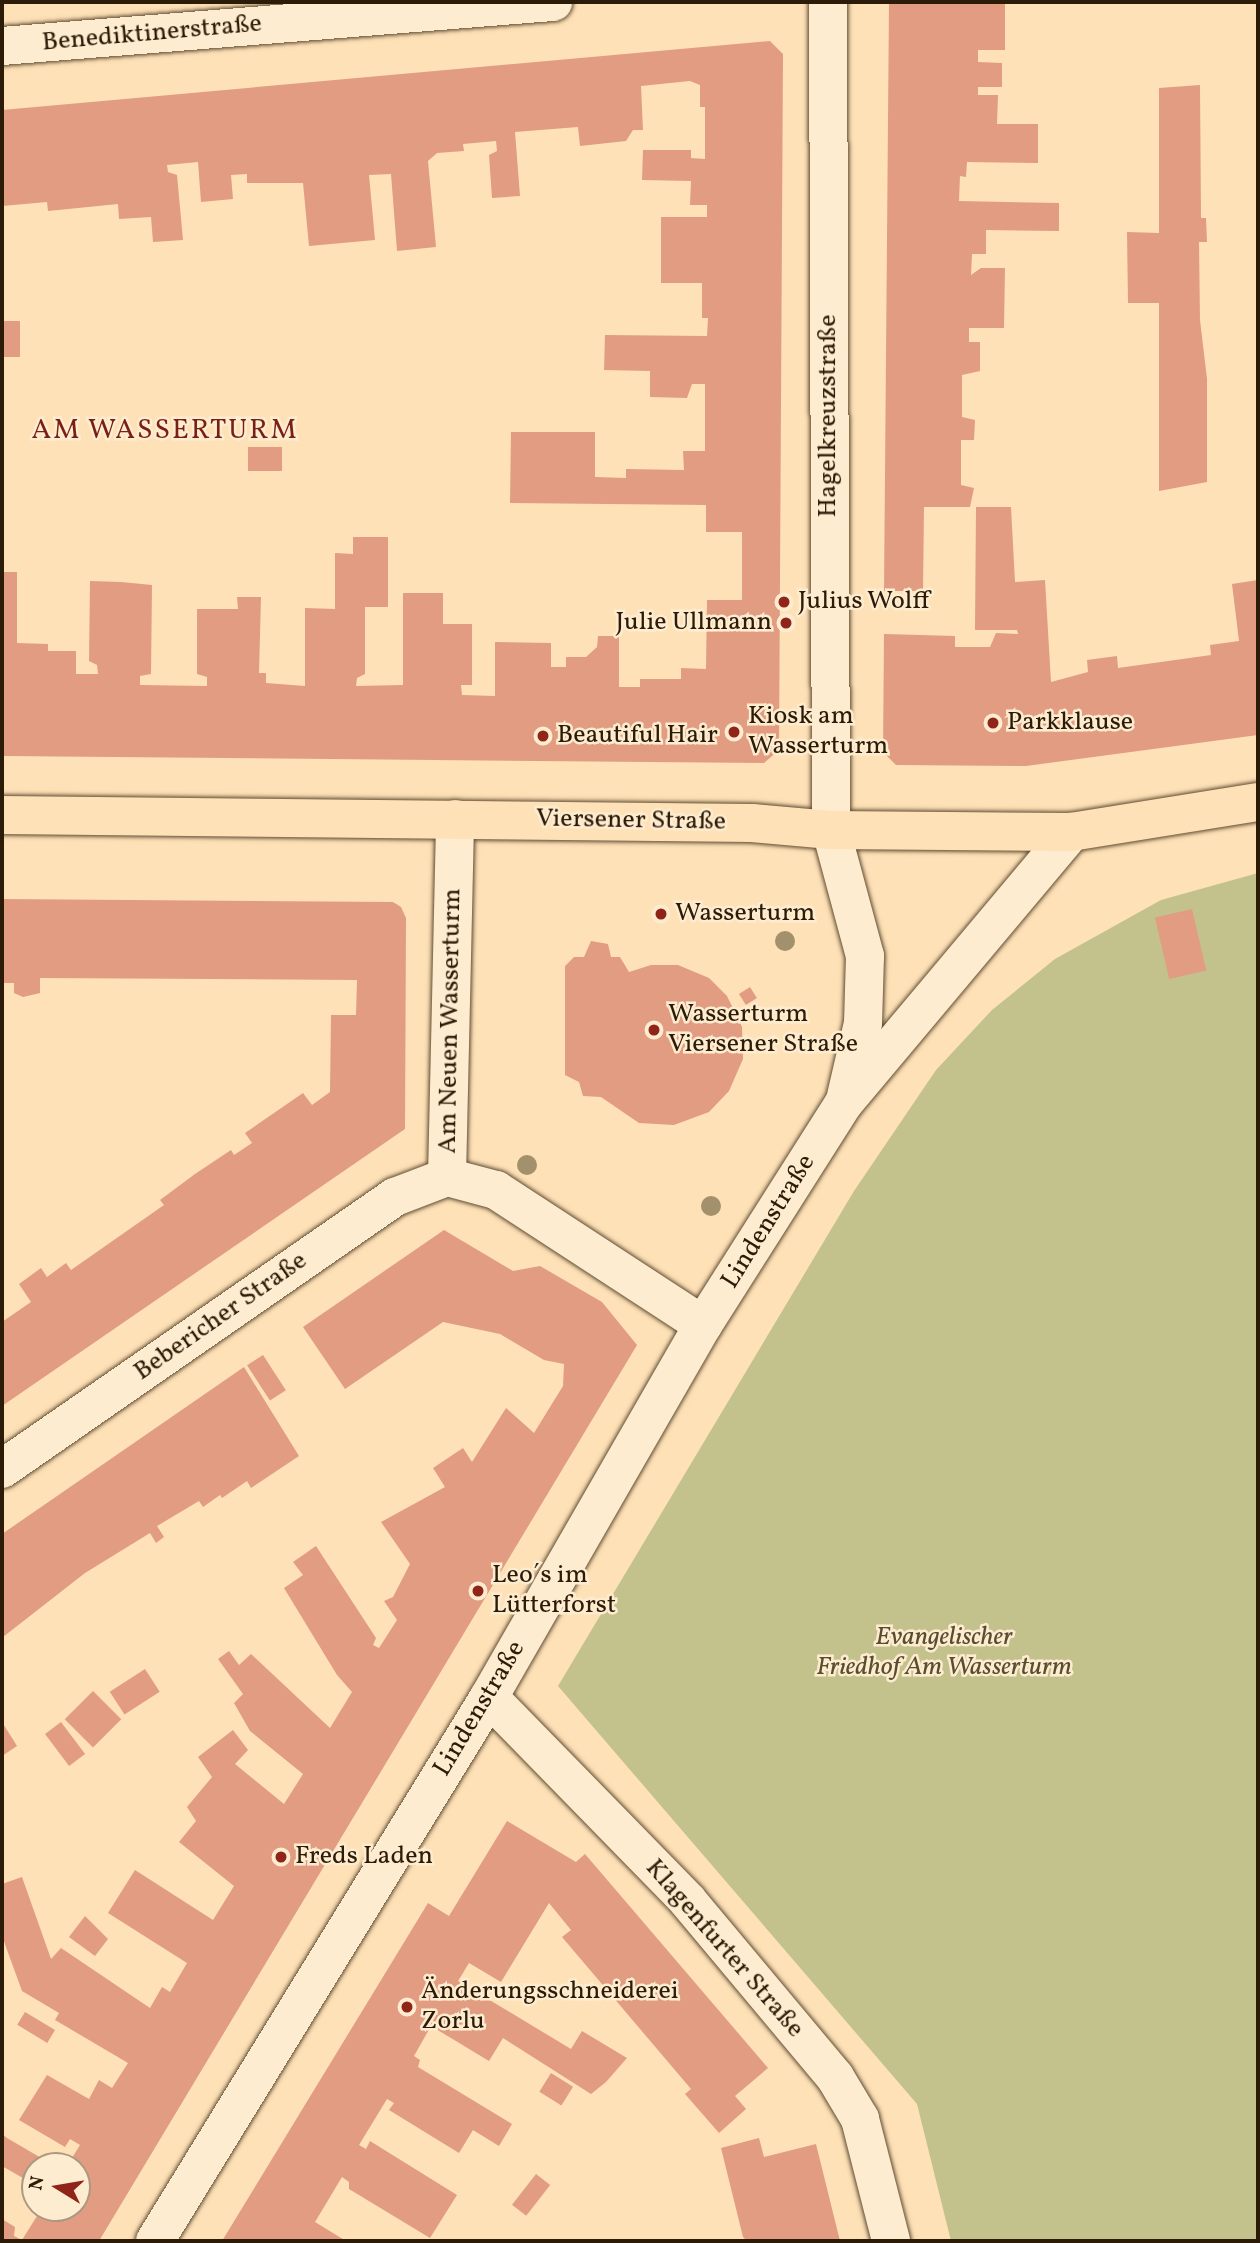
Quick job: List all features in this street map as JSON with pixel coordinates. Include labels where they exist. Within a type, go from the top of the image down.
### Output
[{"type":"main road","name":"Viersener Straße","points":[[2,815],[752,823],[831,830],[1071,832],[1258,802]]},
{"type":"street","name":"Benediktinerstraße","points":[[2,46],[553,2]]},
{"type":"street","name":"Hagelkreuzstraße","points":[[828,2],[831,830]]},
{"type":"street","name":"Am Neuen Wasserturm","points":[[455,819],[447,1177],[496,1190],[703,1325]]},
{"type":"street","name":"Lindenstraße","points":[[831,830],[865,957],[863,1023],[844,1103]]},
{"type":"street","name":"Lindenstraße","points":[[155,2241],[489,1697],[703,1325],[844,1103],[1071,832]]},
{"type":"street","name":"Bebericher Straße","points":[[2,1469],[395,1197],[447,1177]]},
{"type":"street","name":"Klagenfurter Straße","points":[[489,1697],[687,1900],[835,2077],[860,2119],[891,2241]]},
{"type":"green space","name":"Evangelischer Friedhof Am Wasserturm","points":[[1258,873],[1258,2241],[951,2241],[917,2104],[558,1686],[854,1191],[936,1070],[992,1010],[1055,959],[1161,900]]},
{"type":"building","points":[[889,2],[1005,2],[1005,50],[978,50],[978,62],[1002,63],[1002,87],[978,87],[978,95],[998,95],[997,124],[1038,124],[1038,163],[967,162],[966,177],[960,176],[959,201],[1059,203],[1059,231],[986,230],[986,254],[972,254],[971,275],[981,268],[1005,268],[1004,328],[969,328],[969,342],[980,342],[980,371],[962,375],[962,417],[975,420],[974,440],[961,440],[961,485],[974,488],[970,507],[924,507],[923,591],[884,591]]},
{"type":"building","points":[[770,41],[783,54],[779,750],[764,763],[2,756],[2,572],[17,572],[17,643],[48,644],[48,651],[76,651],[76,674],[98,674],[97,665],[89,661],[90,581],[121,582],[152,585],[151,674],[140,676],[140,685],[207,686],[207,677],[197,674],[197,609],[238,609],[237,597],[261,597],[259,673],[266,673],[266,683],[305,686],[305,608],[335,609],[335,553],[353,554],[353,537],[388,537],[388,607],[365,607],[365,674],[357,678],[356,686],[403,685],[403,593],[443,593],[443,624],[472,624],[472,685],[461,685],[462,695],[495,696],[495,642],[551,643],[551,667],[566,667],[566,657],[586,657],[597,647],[598,636],[619,636],[619,687],[640,687],[640,679],[681,679],[681,668],[706,669],[707,600],[742,600],[742,532],[706,532],[706,505],[510,503],[511,432],[595,432],[595,477],[626,478],[626,469],[684,470],[683,451],[705,451],[705,384],[692,384],[687,398],[650,397],[650,371],[604,370],[605,335],[707,336],[708,318],[702,318],[702,283],[661,283],[661,217],[707,217],[707,205],[690,205],[691,181],[642,180],[643,150],[691,150],[691,158],[705,159],[705,107],[700,107],[700,85],[690,81],[641,86],[643,130],[633,130],[626,141],[580,146],[578,127],[515,132],[520,196],[492,198],[489,155],[497,151],[496,141],[463,144],[464,151],[437,153],[428,161],[436,247],[397,251],[391,174],[369,175],[375,240],[309,246],[303,183],[247,183],[247,174],[231,175],[233,199],[201,202],[198,162],[167,165],[168,172],[177,175],[183,240],[153,242],[151,217],[119,219],[118,204],[48,211],[47,202],[2,206],[2,110]]},
{"type":"building","points":[[1200,85],[1201,218],[1206,218],[1207,242],[1199,242],[1200,320],[1207,379],[1207,482],[1159,491],[1159,303],[1128,303],[1127,232],[1159,233],[1159,88]]},
{"type":"building","points":[[2,321],[20,321],[20,357],[2,357]]},
{"type":"building","points":[[248,447],[282,447],[282,471],[248,471]]},
{"type":"building","points":[[976,507],[1011,507],[1015,582],[1045,580],[1051,682],[1088,672],[1087,660],[1117,656],[1118,668],[1211,655],[1210,645],[1239,641],[1232,584],[1258,580],[1258,735],[1026,766],[896,765],[883,752],[884,634],[955,636],[955,647],[990,647],[996,633],[1018,634],[1017,630],[975,630]]},
{"type":"building","points":[[2,899],[393,902],[401,907],[406,918],[405,1129],[2,1406],[2,1322],[31,1302],[19,1284],[41,1268],[47,1277],[66,1263],[71,1270],[164,1205],[160,1200],[195,1174],[231,1150],[234,1155],[252,1143],[245,1133],[303,1093],[312,1105],[330,1092],[331,1015],[356,1015],[357,980],[40,978],[40,993],[23,997],[14,993],[14,983],[2,983]]},
{"type":"building","points":[[1192,909],[1206,970],[1169,979],[1155,918]]},
{"type":"building","name":"Wasserturm Viersener Straße","points":[[591,941],[608,944],[611,957],[620,957],[629,972],[651,965],[678,965],[709,978],[727,996],[742,1027],[743,1059],[729,1091],[709,1112],[674,1125],[639,1123],[601,1097],[583,1096],[579,1082],[565,1075],[565,966],[574,957],[584,957]]},
{"type":"building","points":[[750,987],[757,998],[746,1005],[739,994]]},
{"type":"building","points":[[444,1230],[513,1271],[540,1266],[602,1302],[637,1345],[99,2241],[2,2241],[2,2219],[15,2227],[14,2236],[22,2240],[33,2222],[91,2222],[91,2152],[76,2152],[80,2145],[70,2139],[65,2147],[19,2120],[47,2075],[89,2099],[99,2080],[112,2088],[128,2063],[55,2020],[59,2013],[22,1991],[2,1936],[2,1884],[22,1877],[51,1959],[61,1948],[150,2008],[162,1987],[170,1992],[187,1963],[108,1913],[135,1870],[213,1920],[234,1886],[179,1842],[196,1821],[187,1807],[212,1777],[198,1757],[233,1730],[248,1750],[235,1764],[284,1804],[303,1774],[250,1731],[234,1703],[243,1694],[218,1659],[229,1651],[239,1665],[251,1654],[330,1728],[352,1692],[337,1675],[284,1588],[303,1575],[293,1562],[316,1546],[376,1638],[373,1645],[379,1648],[397,1620],[384,1601],[393,1597],[410,1564],[381,1522],[445,1487],[433,1468],[463,1448],[472,1462],[506,1408],[534,1433],[563,1386],[564,1364],[544,1360],[500,1334],[443,1322],[345,1389],[303,1327]]},
{"type":"building","points":[[263,1355],[286,1390],[270,1401],[247,1365]]},
{"type":"building","points":[[244,1367],[299,1456],[251,1488],[247,1481],[222,1498],[220,1495],[203,1507],[199,1501],[157,1526],[164,1537],[156,1543],[150,1533],[85,1573],[3,1637],[2,1534]]},
{"type":"building","points":[[145,1669],[160,1692],[124,1715],[110,1692]]},
{"type":"building","points":[[93,1691],[121,1719],[93,1748],[65,1719]]},
{"type":"building","points":[[2,1722],[17,1746],[2,1756]]},
{"type":"building","points":[[61,1722],[85,1754],[69,1766],[45,1734]]},
{"type":"building","points":[[507,1821],[576,1862],[585,1854],[768,2068],[735,2096],[746,2109],[719,2133],[685,2094],[691,2089],[562,1937],[571,1930],[549,1903],[501,1982],[469,1963],[458,1981],[571,2049],[582,2031],[627,2058],[606,2082],[591,2094],[503,2038],[489,2061],[431,2026],[414,2056],[420,2060],[418,2067],[512,2124],[499,2146],[473,2130],[459,2153],[389,2110],[394,2103],[387,2099],[359,2145],[366,2149],[370,2141],[457,2195],[430,2238],[349,2189],[349,2182],[342,2177],[315,2222],[346,2241],[222,2241],[428,1903],[449,1916]]},
{"type":"building","points":[[85,1916],[108,1939],[95,1956],[69,1937]]},
{"type":"building","points":[[25,2012],[55,2030],[47,2043],[17,2025]]},
{"type":"building","points":[[551,2073],[573,2087],[561,2105],[539,2092]]},
{"type":"building","points":[[2,2134],[31,2152],[21,2152],[21,2177],[2,2166]]},
{"type":"building","points":[[759,2138],[764,2157],[816,2144],[840,2241],[747,2241],[743,2237],[721,2148]]},
{"type":"building","points":[[536,2174],[550,2185],[526,2216],[512,2205]]},
{"type":"place","name":"Julius Wolff","points":[[784,602]]},
{"type":"place","name":"Julie Ullmann","points":[[786,623]]},
{"type":"place","name":"Parkklause","points":[[993,723]]},
{"type":"place","name":"Kiosk am Wasserturm","points":[[734,732]]},
{"type":"place","name":"Beautiful Hair","points":[[543,736]]},
{"type":"place","name":"Wasserturm","points":[[661,914]]},
{"type":"place","name":"Wasserturm Viersener Straße","points":[[654,1030]]},
{"type":"place","name":"Leo´s im Lütterforst","points":[[478,1591]]},
{"type":"place","name":"Freds Laden","points":[[281,1857]]},
{"type":"place","name":"Änderungsschneiderei Zorlu","points":[[407,2007]]},
{"type":"district","name":"AM WASSERTURM","points":[[165,431]]}]
